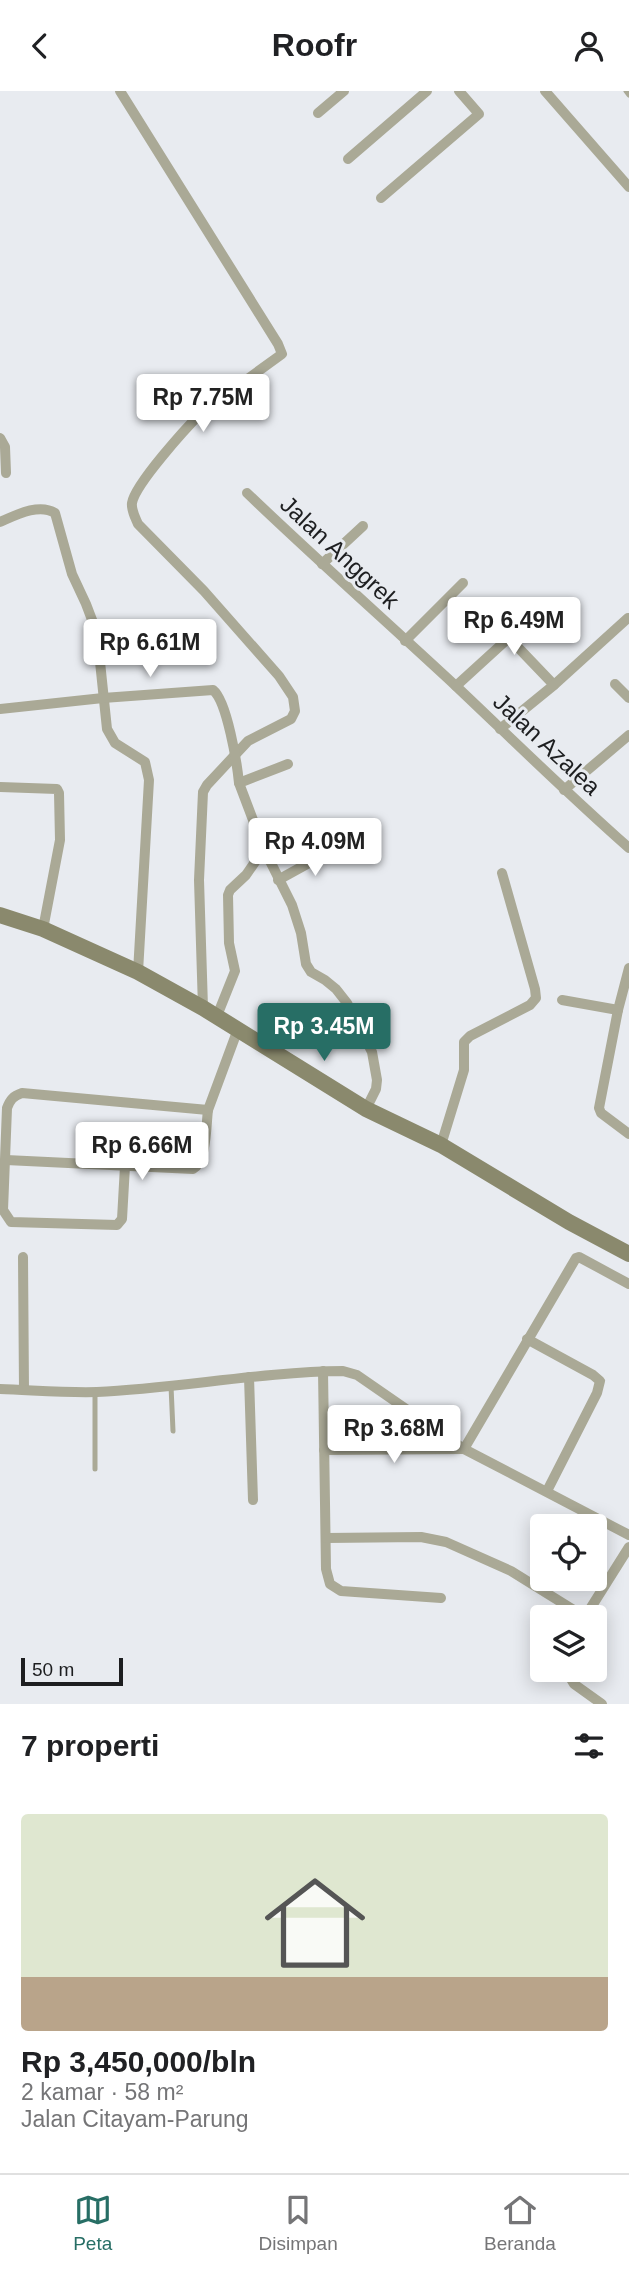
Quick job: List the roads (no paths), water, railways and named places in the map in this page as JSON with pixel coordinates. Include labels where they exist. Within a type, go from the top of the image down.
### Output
[{"type":"main road","points":[[0,915],[44,929],[138,972],[210,1012],[366,1109],[442,1145],[629,1254]]},
{"type":"street","points":[[120,91],[282,354],[197,418],[151,472],[132,502],[138,524],[204,591],[279,675],[293,697],[295,711],[291,719],[248,741],[207,785],[202,801],[199,880],[210,1012]]},
{"type":"street","points":[[318,113],[344,91]]},
{"type":"street","points":[[348,159],[427,91]]},
{"type":"street","points":[[381,198],[479,114],[459,91]]},
{"type":"street","points":[[545,91],[629,187]]},
{"type":"street","points":[[0,438],[5,446],[6,473]]},
{"type":"street","name":"Jalan Anggrek","points":[[247,493],[405,641]]},
{"type":"street","points":[[0,521],[36,509],[47,508],[55,513],[72,574],[97,632],[107,729],[115,743],[145,762],[149,772],[138,972]]},
{"type":"street","points":[[322,564],[363,526]]},
{"type":"street","points":[[405,641],[463,583]]},
{"type":"street","points":[[456,686],[548,602]]},
{"type":"street","points":[[500,729],[554,685],[628,618]]},
{"type":"street","points":[[510,639],[554,685]]},
{"type":"street","name":"Jalan Azalea","points":[[405,641],[629,848]]},
{"type":"street","points":[[615,684],[629,698]]},
{"type":"street","points":[[0,709],[213,690],[220,697],[236,754],[239,783],[264,849],[292,905],[301,933],[306,964],[311,972],[325,980],[341,996],[372,1052],[377,1080],[376,1089],[366,1109]]},
{"type":"street","points":[[564,790],[629,735]]},
{"type":"street","points":[[239,783],[288,764]]},
{"type":"street","points":[[0,787],[58,790],[60,840],[44,929]]},
{"type":"street","points":[[278,880],[336,848]]},
{"type":"street","points":[[210,1012],[235,971],[229,943],[228,895],[264,849]]},
{"type":"street","points":[[442,1145],[464,1070],[463,1047],[466,1039],[530,1005],[536,998],[502,873]]},
{"type":"street","points":[[629,968],[599,1110],[629,1134]]},
{"type":"street","points":[[562,1000],[618,1010]]},
{"type":"street","points":[[6,1160],[187,1169],[198,1167],[202,1159],[208,1110],[238,1029]]},
{"type":"street","points":[[125,1166],[122,1219],[117,1225],[16,1222],[8,1219],[3,1210],[7,1108],[13,1097],[22,1093],[208,1110]]},
{"type":"street","points":[[23,1257],[24,1389]]},
{"type":"street","points":[[464,1449],[576,1258],[629,1284]]},
{"type":"street","points":[[527,1339],[600,1381],[597,1393],[547,1491]]},
{"type":"street","points":[[323,1371],[328,1579],[334,1588],[341,1591],[442,1598]]},
{"type":"street","points":[[0,1389],[95,1392],[343,1371],[357,1375],[464,1449],[629,1535]]},
{"type":"street","points":[[249,1377],[253,1500]]},
{"type":"street","points":[[324,1450],[464,1449]]},
{"type":"street","points":[[326,1538],[421,1537],[446,1542],[510,1571],[567,1605]]},
{"type":"street","points":[[593,1605],[629,1547]]},
{"type":"street","points":[[573,1682],[602,1704]]},
{"type":"lane","points":[[171,1386],[173,1431]]},
{"type":"lane","points":[[95,1392],[95,1469]]}]
